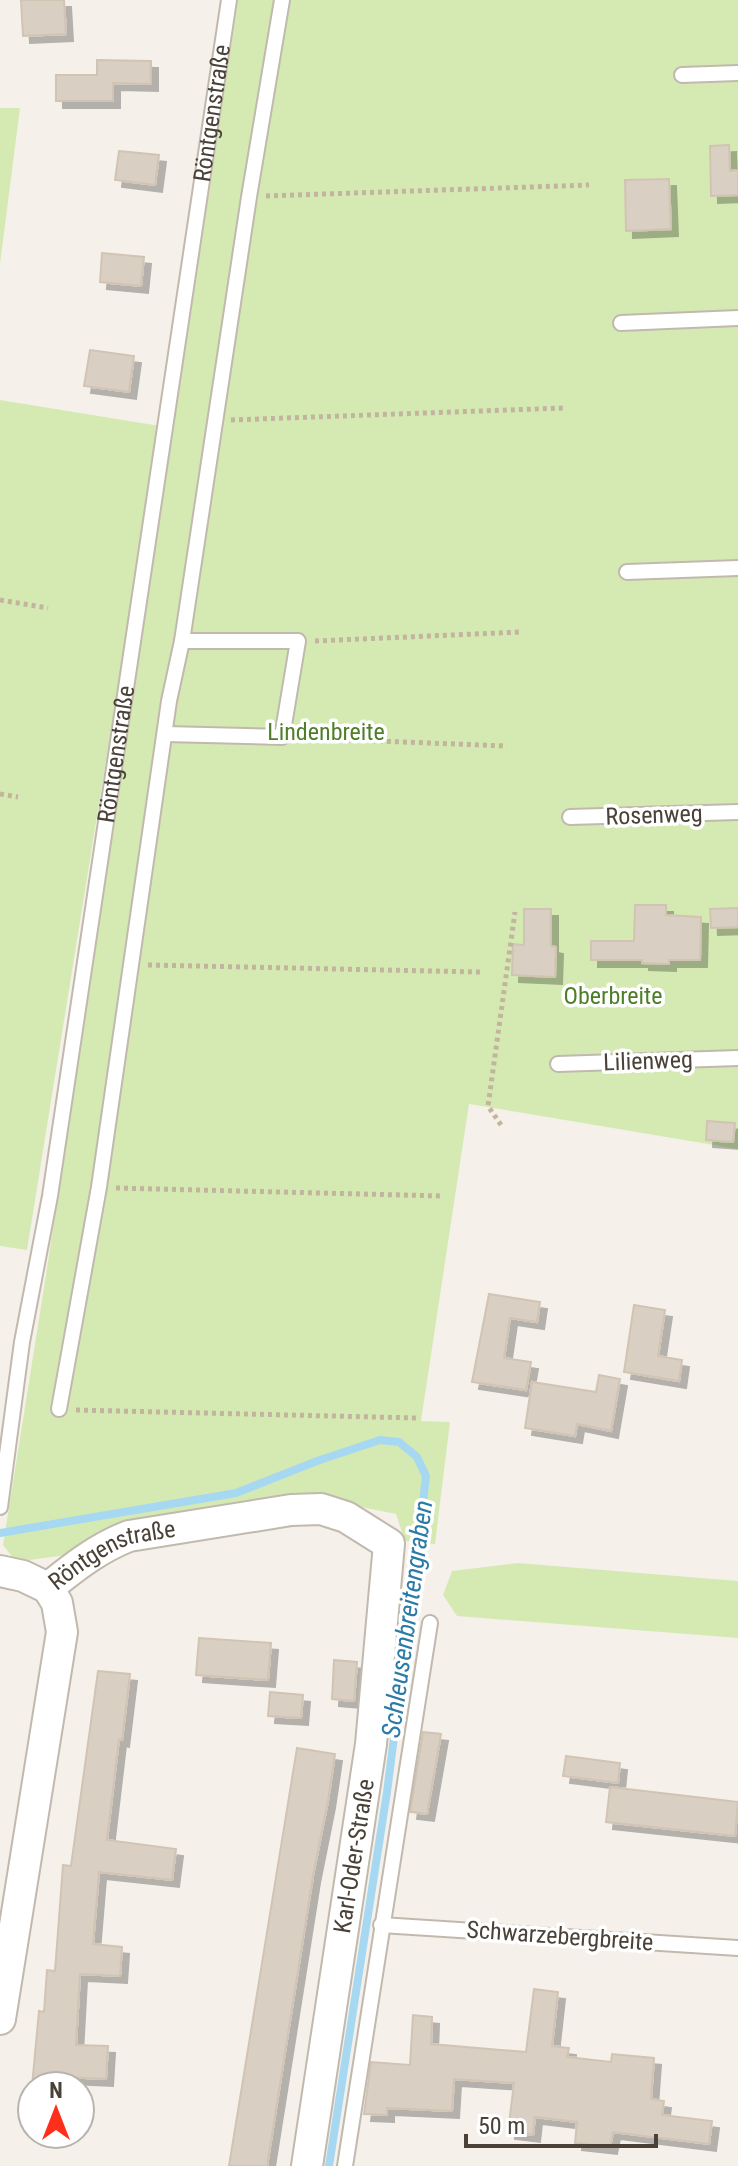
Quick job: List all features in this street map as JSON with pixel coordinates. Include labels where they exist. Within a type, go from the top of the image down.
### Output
[{"type":"street","name":"Röntgenstraße","points":[[0,2019],[10,1896],[62,1632],[57,1603],[48,1588],[87,1557],[129,1536],[291,1510],[321,1509],[346,1517],[389,1544]]},
{"type":"street","name":"Karl-Oder-Straße","points":[[307,2166],[371,1744],[389,1544]]},
{"type":"street","points":[[0,1571],[23,1576],[48,1588]]},
{"type":"lane","name":"Röntgenstraße","points":[[0,1507],[22,1342],[50,1196],[229,0]]},
{"type":"lane","points":[[59,1409],[99,1187],[169,701],[182,641],[282,0]]},
{"type":"lane","points":[[682,75],[738,73]]},
{"type":"lane","points":[[621,323],[738,318]]},
{"type":"lane","points":[[627,572],[738,568]]},
{"type":"lane","points":[[165,734],[282,737],[298,641],[182,641]]},
{"type":"lane","name":"Rosenweg","points":[[570,817],[738,812]]},
{"type":"lane","name":"Lilienweg","points":[[558,1064],[738,1058]]},
{"type":"lane","points":[[345,2166],[430,1623]]},
{"type":"lane","name":"Schwarzebergbreite","points":[[381,1925],[738,1948]]},
{"type":"path","points":[[249,197],[589,185]]},
{"type":"path","points":[[214,421],[563,408]]},
{"type":"path","points":[[0,600],[48,608]]},
{"type":"path","points":[[298,641],[521,632]]},
{"type":"path","points":[[282,737],[507,746]]},
{"type":"path","points":[[0,794],[18,797]]},
{"type":"path","points":[[501,1125],[488,1106],[515,912]]},
{"type":"path","points":[[131,965],[480,972]]},
{"type":"path","points":[[99,1187],[443,1196]]},
{"type":"path","points":[[59,1409],[416,1418]]},
{"type":"green space","name":"Lindenbreite","points":[[238,0],[738,0],[738,1149],[469,1104],[421,1421],[450,1422],[435,1544],[405,1541],[396,1514],[301,1495],[127,1529],[66,1555],[16,1562],[3,1545]]},
{"type":"green space","points":[[0,108],[20,108],[0,264]]},
{"type":"green space","points":[[0,400],[160,426],[27,1250],[0,1246]]},
{"type":"green space","points":[[518,1563],[738,1581],[738,1638],[457,1616],[443,1595],[452,1571]]},
{"type":"building","points":[[21,0],[64,0],[66,34],[23,36]]},
{"type":"building","points":[[97,60],[151,61],[151,84],[113,83],[113,101],[56,101],[56,75],[97,75]]},
{"type":"building","points":[[729,145],[730,171],[738,170],[738,195],[711,196],[710,146]]},
{"type":"building","points":[[119,151],[159,155],[155,185],[115,180]]},
{"type":"building","points":[[669,179],[671,229],[626,231],[625,180]]},
{"type":"building","points":[[102,253],[144,257],[141,286],[100,282]]},
{"type":"building","points":[[90,350],[134,356],[129,392],[84,386]]},
{"type":"building","points":[[635,905],[666,905],[666,915],[701,917],[700,960],[669,960],[669,964],[642,963],[642,960],[591,960],[591,941],[634,941]]},
{"type":"building","points":[[738,908],[738,927],[711,928],[710,909]]},
{"type":"building","points":[[524,909],[551,909],[551,946],[556,947],[555,977],[512,975],[513,944],[524,945]]},
{"type":"building","points":[[707,1121],[735,1123],[733,1142],[706,1140]]},
{"type":"building","points":[[489,1294],[540,1302],[537,1322],[510,1318],[504,1358],[531,1362],[526,1390],[472,1382]]},
{"type":"building","points":[[634,1305],[665,1310],[658,1356],[682,1360],[679,1381],[624,1372]]},
{"type":"building","points":[[599,1375],[620,1379],[611,1431],[577,1424],[575,1436],[525,1428],[532,1382],[596,1392]]},
{"type":"building","points":[[199,1638],[271,1643],[268,1680],[196,1675]]},
{"type":"building","points":[[334,1660],[357,1662],[354,1701],[332,1699]]},
{"type":"building","points":[[98,1671],[130,1674],[107,1840],[176,1849],[172,1880],[99,1872],[93,1944],[122,1947],[120,1976],[80,1974],[76,2045],[108,2046],[106,2079],[96,2079],[96,2070],[33,2070],[39,2011],[44,2012],[47,1970],[55,1971],[63,1865],[71,1866]]},
{"type":"building","points":[[270,1692],[303,1695],[301,1718],[268,1716]]},
{"type":"building","points":[[423,1732],[441,1734],[427,1814],[410,1812]]},
{"type":"building","points":[[297,1748],[335,1754],[328,1801],[313,1876],[267,2166],[229,2166]]},
{"type":"building","points":[[566,1756],[620,1763],[618,1783],[563,1776]]},
{"type":"building","points":[[610,1787],[738,1802],[735,1836],[606,1822]]},
{"type":"building","points":[[534,1989],[558,1992],[552,2046],[569,2048],[567,2057],[611,2062],[612,2054],[654,2058],[651,2099],[664,2101],[662,2115],[712,2121],[709,2144],[613,2132],[610,2147],[575,2143],[577,2122],[535,2117],[533,2135],[508,2132],[514,2083],[454,2079],[452,2111],[387,2108],[387,2115],[364,2114],[371,2062],[410,2065],[413,2015],[432,2017],[431,2044],[526,2052]]},
{"type":"waterway","name":"Schleusenbreitengraben","points":[[0,1533],[236,1493],[380,1440],[399,1442],[417,1457],[426,1476],[415,1573],[387,1792],[329,2166]]},
{"type":"park label","name":"Oberbreite","points":[[613,996]]}]
